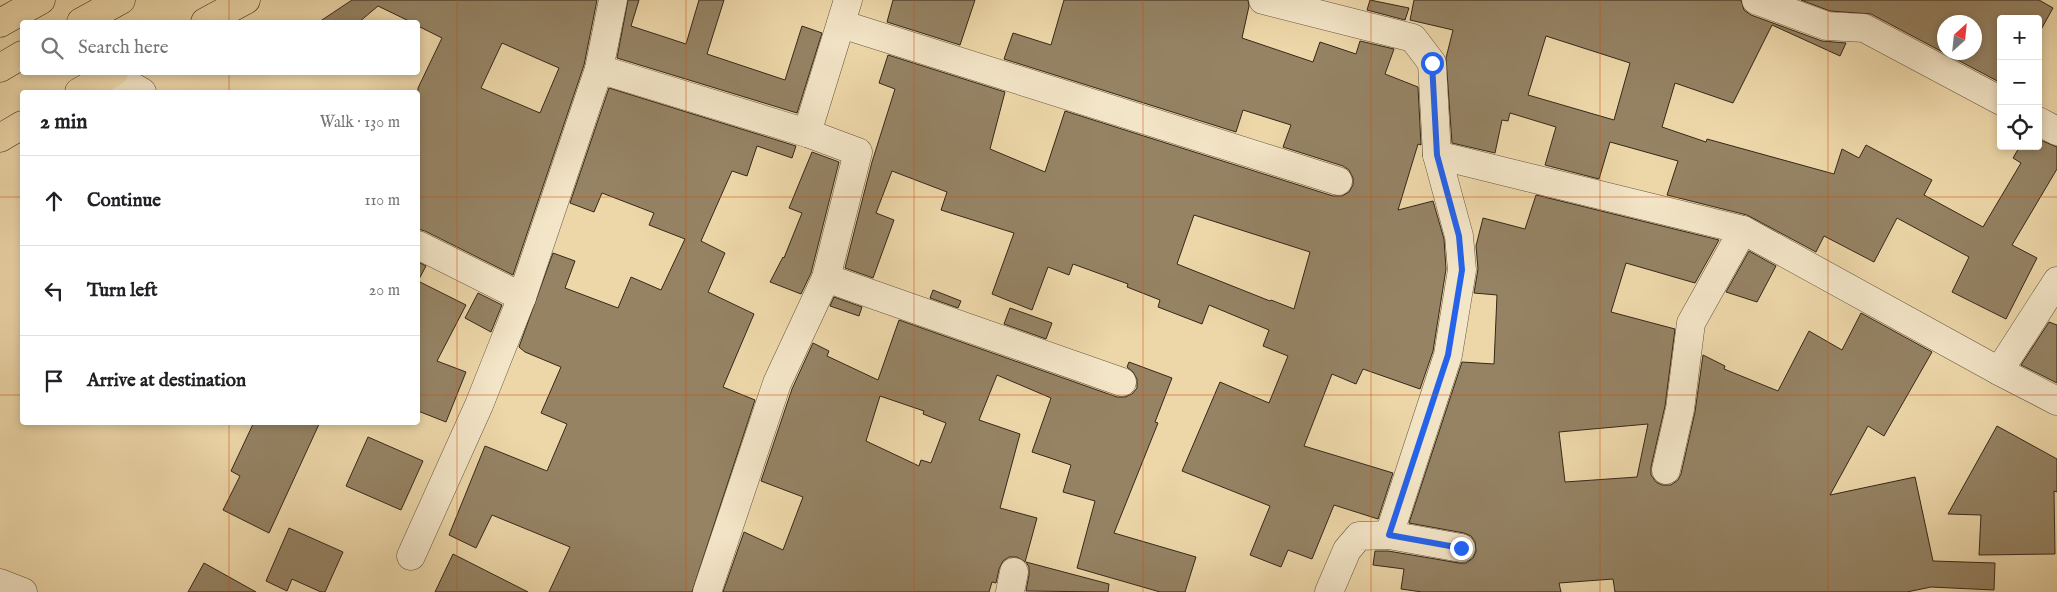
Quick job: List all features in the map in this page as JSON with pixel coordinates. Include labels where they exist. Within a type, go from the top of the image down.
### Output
[{"type":"main road","points":[[0,23],[41,0]]},
{"type":"main road","points":[[85,20],[121,0]]},
{"type":"main road","points":[[209,20],[246,0]]},
{"type":"main road","points":[[0,68],[20,57]]},
{"type":"main road","points":[[83,90],[109,75]]},
{"type":"main road","points":[[0,138],[20,126]]},
{"type":"street","points":[[411,556],[479,405],[522,297],[600,69],[613,0]]},
{"type":"street","points":[[1263,0],[1412,38],[1432,63],[1437,155],[1459,236],[1462,270],[1448,355],[1389,535]]},
{"type":"street","points":[[1756,0],[1827,26],[1864,28],[1997,99]]},
{"type":"street","points":[[808,133],[844,12],[1338,181]]},
{"type":"street","points":[[600,69],[808,133],[858,152],[826,278],[777,384],[707,592]]},
{"type":"street","points":[[116,75],[139,90]]},
{"type":"street","points":[[2042,123],[2057,131]]},
{"type":"street","points":[[1437,155],[1743,230],[2057,401]]},
{"type":"street","points":[[1666,470],[1680,410],[1691,323],[1743,230]]},
{"type":"street","points":[[420,246],[522,297]]},
{"type":"street","points":[[826,278],[1122,382]]},
{"type":"street","points":[[1999,371],[2057,281]]},
{"type":"street","points":[[1329,592],[1347,550],[1359,536],[1389,535],[1461,548]]},
{"type":"street","points":[[0,583],[23,592]]},
{"type":"building","points":[[352,0],[597,0],[584,65],[513,275],[420,230],[420,90],[418,88],[442,38],[420,27],[420,20],[407,20],[378,6],[361,20],[322,20]],"holes":[[[502,43],[559,68],[540,113],[481,88]]]},
{"type":"building","points":[[628,0],[639,0],[631,26],[686,44],[699,0],[724,0],[707,54],[785,80],[802,26],[822,33],[797,113],[617,58]]},
{"type":"building","points":[[893,0],[975,0],[960,45],[887,22]]},
{"type":"building","points":[[1064,0],[1248,0],[1249,6],[1242,38],[1313,62],[1320,42],[1356,54],[1360,41],[1394,49],[1385,74],[1418,87],[1421,145],[1418,144],[1398,210],[1433,201],[1444,239],[1446,269],[1433,351],[1420,389],[1363,369],[1356,384],[1332,374],[1304,446],[1393,473],[1378,519],[1334,505],[1312,559],[1288,550],[1281,567],[1250,555],[1270,506],[1182,471],[1220,382],[1269,403],[1288,356],[1263,346],[1269,330],[1209,305],[1202,324],[1158,307],[1160,300],[1127,287],[1128,284],[1073,264],[1069,275],[1048,267],[1032,310],[992,294],[1014,233],[941,210],[947,192],[892,171],[876,213],[894,220],[873,278],[845,268],[872,162],[895,89],[879,83],[888,55],[1005,92],[990,149],[1045,172],[1065,111],[1333,196],[1342,196],[1349,192],[1353,185],[1353,178],[1349,170],[1343,166],[1283,147],[1291,125],[1243,110],[1236,132],[1004,59],[1013,33],[1051,45]],"holes":[[[1194,215],[1310,252],[1294,309],[1177,264]]]},
{"type":"building","points":[[1370,0],[1409,8],[1405,20],[1367,10]]},
{"type":"building","points":[[1414,0],[1741,0],[1744,10],[1751,15],[1822,41],[1846,43],[1840,56],[1772,25],[1733,103],[1675,83],[1662,127],[1706,142],[1707,139],[1834,174],[1842,149],[1859,158],[1866,145],[1932,180],[1924,195],[1983,227],[2021,163],[2013,158],[2018,150],[2042,150],[2042,141],[2057,147],[2057,169],[2012,245],[2037,258],[2006,319],[1952,292],[1969,257],[1897,218],[1874,262],[1824,236],[1816,252],[1747,215],[1667,195],[1678,161],[1610,142],[1599,179],[1545,165],[1556,127],[1510,113],[1508,121],[1502,120],[1495,153],[1452,143],[1446,58],[1453,30],[1410,20]],"holes":[[[1546,36],[1630,63],[1614,120],[1528,95]]]},
{"type":"building","points":[[1801,0],[2039,0],[2053,8],[2042,28],[2042,15],[1997,15],[1997,81],[1958,60],[1982,60],[1982,15],[1937,15],[1937,49],[1871,14],[1830,11]]},
{"type":"building","points":[[609,88],[796,146],[792,158],[757,146],[747,176],[732,171],[701,241],[725,253],[708,292],[754,314],[723,387],[755,400],[692,592],[549,592],[570,547],[492,515],[476,548],[449,535],[485,446],[547,471],[567,424],[541,413],[561,367],[525,352],[519,347],[553,253],[575,261],[565,288],[618,308],[631,277],[661,290],[685,239],[649,225],[654,213],[602,193],[594,212],[570,203]]},
{"type":"building","points":[[812,152],[839,162],[811,273],[801,294],[770,282],[784,258],[802,213],[789,208]]},
{"type":"building","points":[[1536,195],[1719,240],[1695,283],[1626,263],[1611,312],[1675,329],[1665,406],[1651,467],[1651,475],[1656,482],[1662,485],[1671,485],[1678,480],[1681,474],[1695,412],[1703,355],[1725,366],[1724,369],[1778,391],[1809,331],[1842,350],[1861,313],[1932,352],[1884,436],[1868,426],[1830,495],[1915,477],[1933,561],[1995,563],[1994,590],[1931,587],[1907,592],[1615,592],[1613,579],[1559,583],[1561,592],[1422,592],[1401,589],[1404,569],[1373,565],[1375,551],[1388,551],[1466,563],[1473,558],[1476,551],[1475,542],[1471,536],[1464,533],[1409,523],[1462,362],[1494,364],[1497,295],[1474,293],[1478,269],[1476,246],[1483,218],[1525,229]],"holes":[[[1648,424],[1637,477],[1565,482],[1559,432]]]},
{"type":"building","points":[[1749,251],[1776,266],[1757,302],[1726,292]]},
{"type":"building","points":[[420,263],[426,266],[420,277]]},
{"type":"building","points":[[420,282],[466,305],[437,361],[466,372],[446,422],[420,412]]},
{"type":"building","points":[[933,290],[961,301],[958,308],[930,298]]},
{"type":"building","points":[[478,293],[502,305],[491,332],[465,318]]},
{"type":"building","points":[[834,297],[862,307],[859,316],[830,306]]},
{"type":"building","points":[[1010,308],[1052,323],[1046,339],[1004,324]]},
{"type":"building","points":[[899,320],[1117,397],[1125,397],[1132,394],[1137,388],[1137,379],[1127,367],[1129,362],[1172,378],[1155,422],[1158,423],[1114,533],[1196,557],[1185,592],[1160,592],[1077,568],[1095,501],[1063,492],[1071,465],[1032,452],[1051,398],[997,375],[979,420],[1020,434],[1000,508],[1037,518],[1025,562],[1017,557],[1009,557],[1003,561],[996,583],[992,582],[989,592],[723,592],[744,532],[783,550],[803,497],[761,481],[792,389],[813,343],[829,351],[827,356],[878,380]],"holes":[[[880,396],[924,411],[923,414],[946,423],[931,463],[921,460],[919,466],[866,441]]]},
{"type":"building","points":[[2049,322],[2057,325],[2057,383],[2021,365]]},
{"type":"building","points":[[253,425],[319,425],[269,533],[223,510],[240,476],[231,471]]},
{"type":"building","points":[[1997,426],[2057,459],[2057,492],[2054,491],[2055,554],[1979,555],[1981,515],[1948,514]]},
{"type":"building","points":[[368,437],[423,461],[401,510],[346,486]]},
{"type":"building","points":[[289,528],[343,552],[325,592],[292,579],[287,591],[266,581]]},
{"type":"building","points":[[453,554],[528,592],[435,592]]},
{"type":"building","points":[[1026,562],[1109,584],[1108,592],[1026,591],[1029,567]]},
{"type":"building","points":[[204,563],[256,592],[188,592]]},
{"type":"route","points":[[1432,63],[1437,155],[1459,236],[1462,270],[1448,355],[1389,535],[1461,548]]}]
